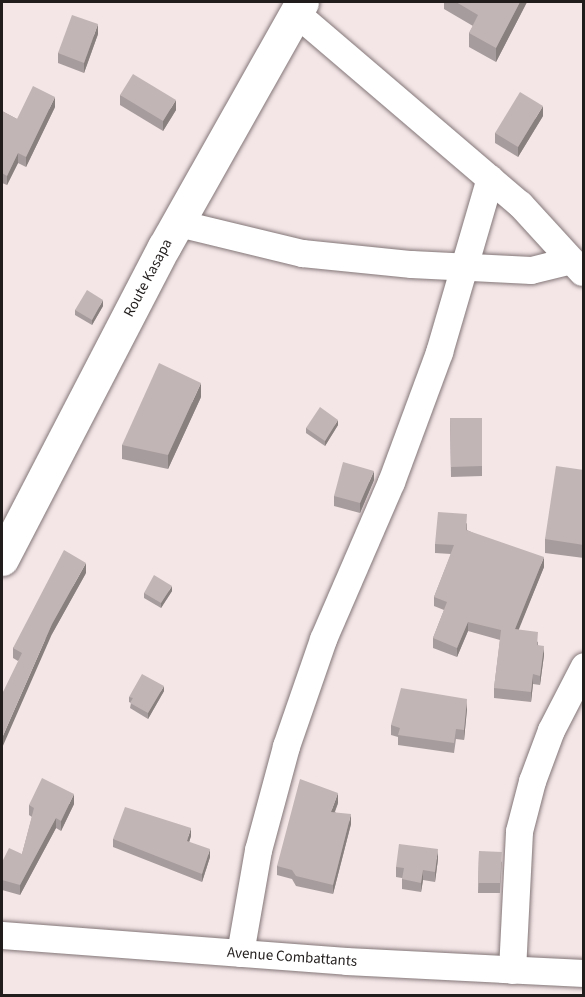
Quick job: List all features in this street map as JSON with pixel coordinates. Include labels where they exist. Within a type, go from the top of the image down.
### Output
[{"type":"main road","name":"Route Kasapa","points":[[2,559],[178,223],[299,8]]},
{"type":"street","points":[[299,8],[520,204],[577,267]]},
{"type":"street","points":[[240,953],[258,850],[286,746],[323,639],[391,482],[465,268],[490,178]]},
{"type":"street","points":[[178,223],[302,253],[465,268],[531,270],[577,267]]},
{"type":"street","points":[[512,970],[519,831],[532,781],[551,730],[584,666]]},
{"type":"street","name":"Avenue Combattants","points":[[2,935],[240,953],[584,973]]},
{"type":"building","points":[[456,2],[520,2],[496,48],[469,33],[478,15]]},
{"type":"building","points":[[72,15],[98,24],[84,63],[58,53]]},
{"type":"building","points":[[133,74],[176,100],[163,121],[120,95]]},
{"type":"building","points":[[33,86],[55,97],[26,157],[18,153],[7,176],[2,173],[2,111],[17,119]]},
{"type":"building","points":[[520,92],[543,106],[518,147],[495,133]]},
{"type":"building","points":[[87,290],[103,300],[92,320],[75,310]]},
{"type":"building","points":[[159,363],[201,383],[168,455],[122,445]]},
{"type":"building","points":[[320,407],[338,420],[325,441],[306,428]]},
{"type":"building","points":[[450,418],[482,418],[482,466],[451,467]]},
{"type":"building","points":[[343,462],[374,471],[360,503],[334,496]]},
{"type":"building","points":[[556,466],[584,470],[584,545],[545,539]]},
{"type":"building","points":[[438,512],[467,514],[466,530],[544,557],[515,629],[538,632],[537,645],[544,646],[540,676],[533,674],[531,692],[494,688],[501,630],[468,622],[457,648],[433,638],[447,602],[434,597],[454,545],[435,544]]},
{"type":"building","points":[[64,550],[86,563],[52,624],[2,738],[2,694],[22,653],[13,648]]},
{"type":"building","points":[[154,575],[172,586],[161,603],[144,593]]},
{"type":"building","points":[[142,674],[164,686],[148,713],[130,703],[133,698],[129,697]]},
{"type":"building","points":[[401,688],[467,699],[464,730],[456,729],[454,743],[398,735],[400,728],[391,725]]},
{"type":"building","points":[[42,778],[74,794],[61,821],[56,818],[20,885],[2,880],[2,862],[9,848],[22,854],[34,808],[29,805]]},
{"type":"building","points":[[300,779],[338,793],[331,812],[351,814],[333,885],[296,876],[292,870],[277,866]]},
{"type":"building","points":[[125,807],[191,828],[187,841],[210,849],[202,874],[113,839]]},
{"type":"building","points":[[399,844],[438,849],[435,872],[423,870],[421,883],[402,879],[404,868],[396,867]]},
{"type":"building","points":[[479,851],[502,852],[500,883],[478,883]]}]
